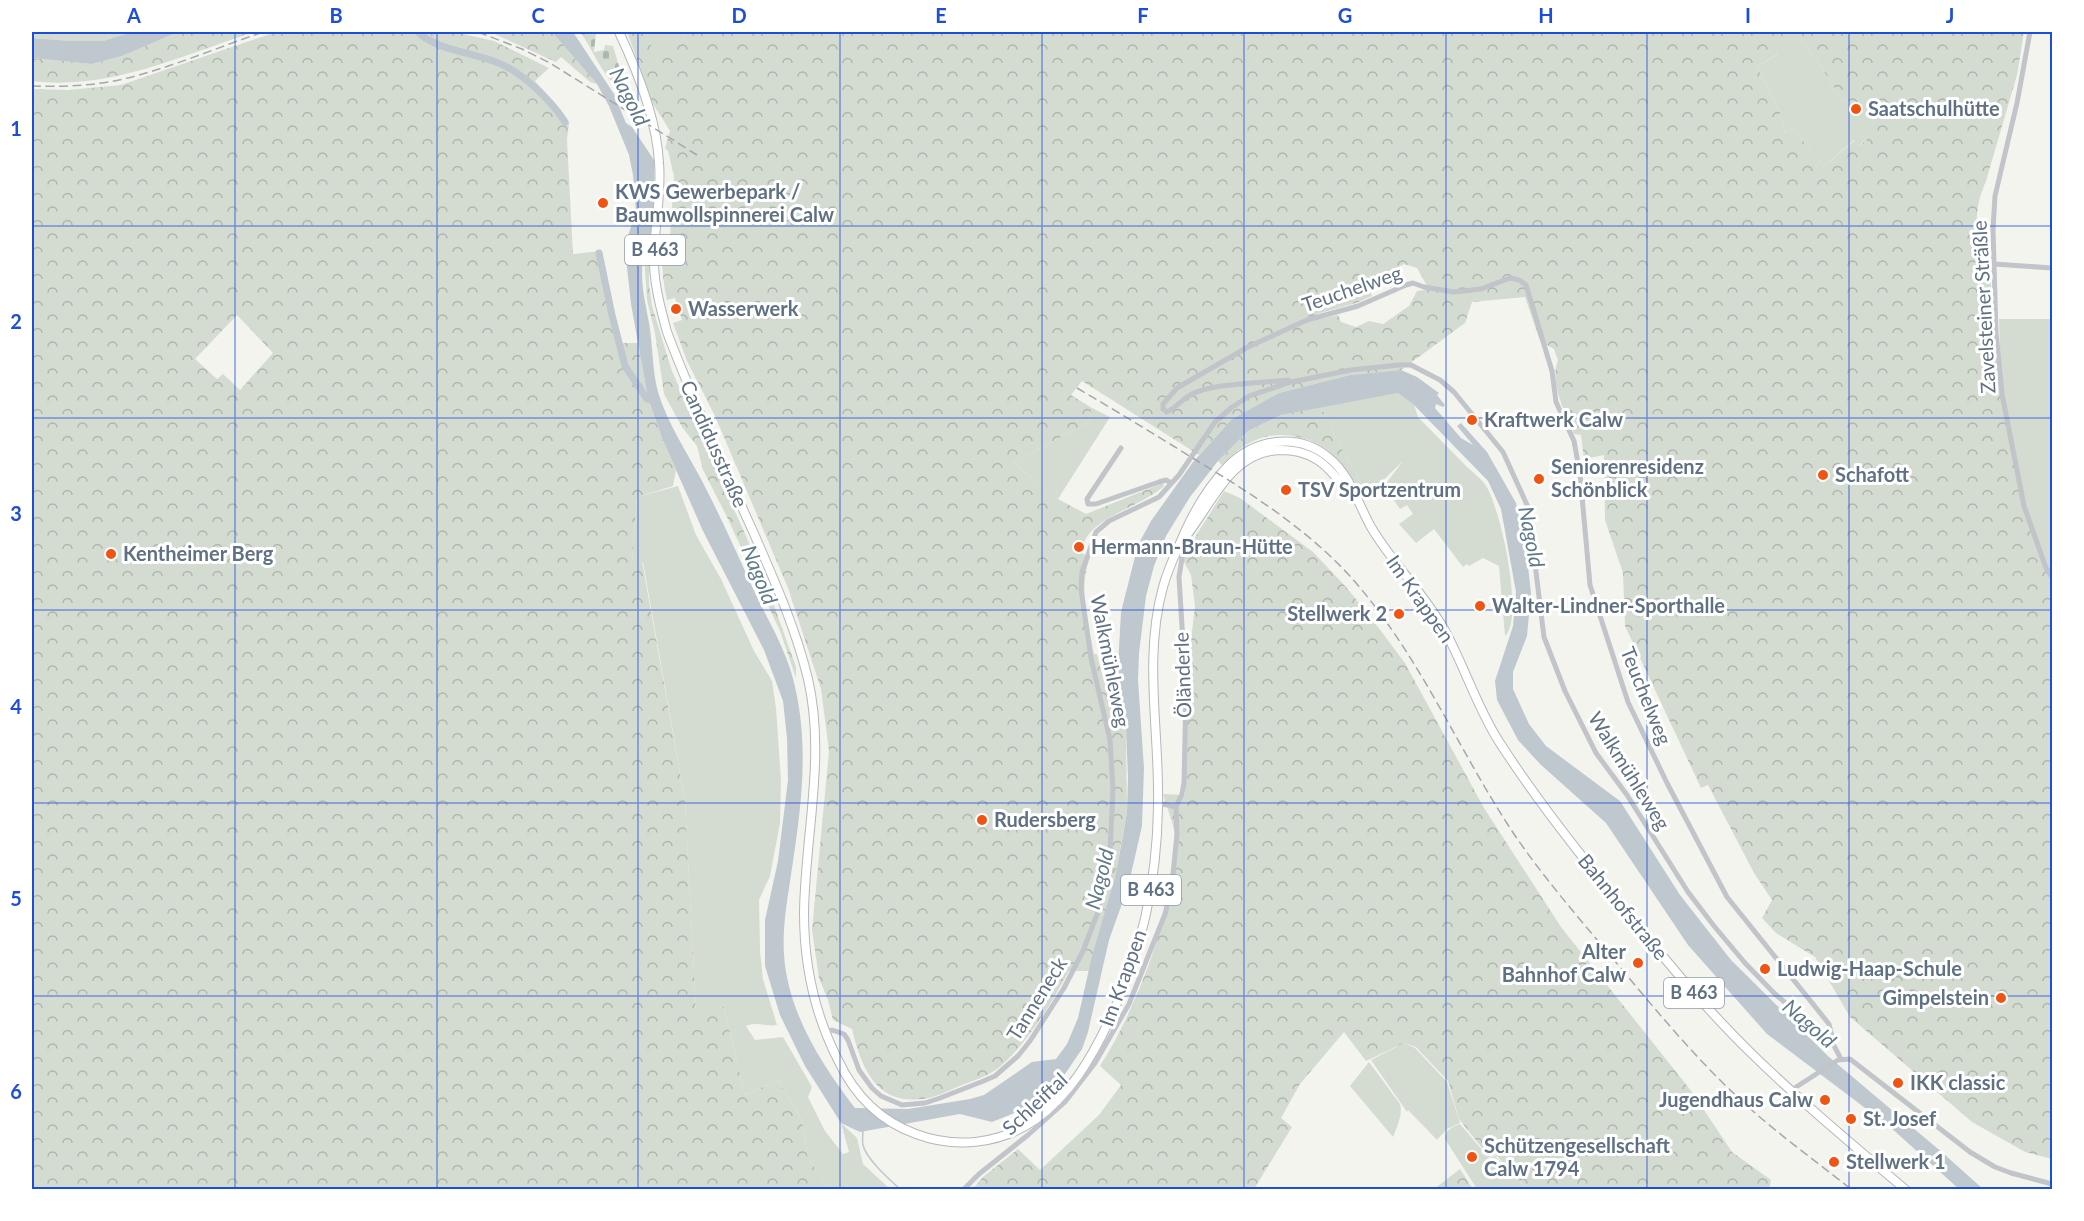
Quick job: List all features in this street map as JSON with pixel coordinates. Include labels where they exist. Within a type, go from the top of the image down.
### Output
[{"type":"main road","name":"Candidusstraße","points":[[619,32],[641,88],[658,149],[660,185],[654,265],[667,332],[780,594],[798,643],[810,690],[816,752],[805,886],[805,940],[813,989],[826,1032],[839,1064],[860,1096]]},
{"type":"main road","name":"Im Krappen","points":[[860,1096],[885,1119],[928,1138],[958,1143],[991,1139],[1010,1133],[1041,1115],[1068,1089],[1096,1045],[1117,1005],[1127,977],[1144,921],[1154,862],[1159,803],[1153,684],[1155,633],[1161,591],[1178,547],[1229,475],[1239,465],[1262,453],[1287,450],[1311,456],[1333,474],[1358,503],[1383,545],[1442,626],[1476,698]]},
{"type":"main road","name":"Bahnhofstraße","points":[[1476,698],[1500,743],[1588,865],[1701,1001],[1790,1090],[1906,1190]]},
{"type":"street","name":"Zavelsteiner Sträßle","points":[[2030,32],[2017,103],[1998,179],[1993,229],[1996,333],[2002,394],[2024,507],[2046,568],[2052,577]]},
{"type":"street","points":[[1994,264],[2052,268]]},
{"type":"street","name":"Teuchelweg","points":[[1291,382],[1288,380],[1211,389],[1191,395],[1167,412],[1163,409],[1162,404],[1177,388],[1248,347],[1306,320],[1358,306],[1406,285],[1413,283],[1454,292],[1481,289],[1510,278],[1526,285],[1552,370],[1556,402],[1574,441],[1581,484],[1590,585],[1628,702],[1666,783],[1727,897],[1829,1024],[1833,1036],[1832,1042]]},
{"type":"street","name":"Walkmühleweg","points":[[1113,790],[1110,740],[1090,648],[1081,589],[1082,572],[1096,532],[1109,521],[1159,497],[1215,422],[1250,396],[1291,382],[1351,370],[1399,364],[1411,365],[1440,380],[1454,392],[1497,444],[1528,507],[1544,637],[1550,657],[1596,753],[1627,795],[1688,892],[1714,926],[1775,994],[1832,1042],[1840,1060]]},
{"type":"street","points":[[1122,448],[1087,499],[1089,504],[1096,504],[1166,480],[1171,483]]},
{"type":"street","name":"Öländerle","points":[[1176,807],[1184,783],[1186,710],[1179,577],[1182,558],[1178,547]]},
{"type":"street","name":"Tanneneck","points":[[826,1032],[832,1030],[844,1034],[860,1070],[872,1088],[881,1096],[902,1105],[925,1103],[940,1098],[981,1082],[1005,1068],[1030,1041],[1064,988],[1083,951],[1098,912],[1105,881],[1110,851],[1113,790]]},
{"type":"street","points":[[1159,803],[1176,807]]},
{"type":"street","name":"Schleiftal","points":[[963,1190],[979,1173],[1028,1135],[1065,1102],[1095,1063],[1129,1004],[1165,914],[1172,884],[1177,834],[1176,807]]},
{"type":"street","points":[[1790,1090],[1840,1060],[1855,1061],[1970,1152],[1995,1167],[2052,1184]]},
{"type":"green space","points":[[32,32],[132,32],[103,41],[71,41],[32,38]]},
{"type":"green space","points":[[178,32],[254,32],[145,69],[117,76],[60,83],[32,81],[32,58],[92,64],[122,56]]},
{"type":"green space","points":[[276,32],[454,32],[494,41],[549,68],[535,81],[560,109],[569,123],[567,140],[573,254],[602,251],[621,343],[638,343],[648,398],[676,470],[673,486],[637,497],[632,562],[642,561],[685,801],[696,1012],[724,1007],[745,1095],[778,1080],[802,1120],[808,1158],[829,1189],[32,1190],[32,89],[68,90],[121,85]],"holes":[[[237,315],[273,353],[240,390],[223,374],[217,379],[195,359]]]},
{"type":"green space","points":[[490,32],[552,32],[597,84],[590,82],[561,57],[556,62]]},
{"type":"green space","points":[[580,32],[596,32],[594,52],[604,50],[605,45],[613,46],[624,83],[616,86],[610,80]]},
{"type":"green space","points":[[627,32],[643,32],[657,55],[683,40],[684,32],[2024,32],[2017,75],[1981,193],[1977,214],[1978,264],[1990,267],[1993,336],[2001,395],[2023,507],[2052,577],[2052,1159],[2025,1152],[1972,1122],[1850,1017],[1815,957],[1776,933],[1762,918],[1772,900],[1754,873],[1708,785],[1701,788],[1625,626],[1623,573],[1605,520],[1604,455],[1584,459],[1581,435],[1574,434],[1559,397],[1555,378],[1558,360],[1554,349],[1540,341],[1525,297],[1472,302],[1465,323],[1401,370],[1350,375],[1279,393],[1232,419],[1199,455],[1082,381],[1071,395],[1092,408],[1089,422],[1013,463],[1058,499],[1086,514],[1163,483],[1164,486],[1100,524],[1091,532],[1083,545],[1083,554],[1090,557],[1086,569],[1084,593],[1094,654],[1097,654],[1102,674],[1119,676],[1126,727],[1127,812],[1115,877],[1089,971],[1069,971],[1039,1021],[1002,1065],[981,1078],[926,1098],[906,1099],[892,1096],[882,1089],[866,1069],[852,1029],[833,1020],[819,978],[812,930],[829,751],[821,689],[788,588],[715,416],[687,361],[673,323],[682,320],[675,298],[667,300],[662,260],[663,236],[670,237],[674,176],[668,151],[665,148],[670,131],[653,104]],"holes":[[[1799,39],[1816,59],[1842,100],[1865,105],[1868,118],[1858,125],[1868,138],[1861,145],[1855,140],[1824,166],[1793,129],[1785,133],[1780,113],[1757,67],[1779,53],[1775,47],[1781,42],[1785,48]],[[1404,264],[1417,268],[1426,284],[1424,290],[1417,291],[1409,306],[1383,324],[1369,321],[1356,327],[1341,322],[1338,315],[1319,319],[1317,314],[1372,296],[1368,283]]]},
{"type":"green space","points":[[643,32],[684,32],[683,40],[657,56]]},
{"type":"green space","points":[[1799,39],[1816,59],[1842,100],[1865,105],[1869,118],[1868,138],[1860,145],[1854,140],[1824,166],[1793,129],[1785,133],[1780,113],[1757,67],[1778,54],[1775,47],[1781,42]]},
{"type":"green space","points":[[644,255],[649,256],[652,306],[672,371],[771,597],[796,667],[796,678],[780,631],[703,470],[697,446],[682,427],[664,394],[655,333],[647,300]]},
{"type":"green space","points":[[1999,319],[2052,319],[2052,577],[2023,507],[2001,395]]},
{"type":"green space","points":[[1398,393],[1414,405],[1418,417],[1482,480],[1492,497],[1503,538],[1511,586],[1510,625],[1505,636],[1499,566],[1483,558],[1463,567],[1434,529],[1416,543],[1399,524],[1413,514],[1407,505],[1400,509],[1384,486],[1403,461],[1368,495],[1321,407]]},
{"type":"green space","points":[[1321,407],[1368,495],[1364,499],[1348,471],[1335,456],[1318,444],[1297,437],[1276,435],[1266,437],[1242,447],[1222,465],[1218,461],[1248,431],[1281,415]]},
{"type":"green space","points":[[1092,408],[1110,417],[1058,499],[1013,463],[1089,422]]},
{"type":"green space","points":[[678,486],[696,535],[721,579],[754,651],[772,681],[776,708],[781,780],[780,823],[770,876],[759,900],[763,979],[777,1025],[746,1026],[755,1040],[783,1037],[812,1087],[808,1097],[825,1131],[843,1154],[849,1152],[841,1123],[857,1138],[863,1164],[890,1189],[829,1189],[808,1158],[802,1120],[778,1080],[745,1095],[724,1007],[696,1013],[685,801],[643,562],[632,562],[637,497]]},
{"type":"green space","points":[[1224,491],[1240,498],[1313,552],[1369,615],[1405,663],[1484,808],[1561,927],[1692,1092],[1732,1152],[1771,1180],[1769,1190],[1527,1189],[1496,1155],[1489,1157],[1459,1119],[1448,1081],[1416,1047],[1404,1043],[1366,1061],[1344,1032],[1300,1084],[1281,1118],[1292,1127],[1254,1189],[972,1190],[983,1177],[1018,1149],[1040,1170],[1099,1115],[1121,1085],[1100,1066],[1114,1043],[1140,988],[1168,900],[1176,838],[1163,794],[1185,795],[1189,657],[1195,606],[1191,575],[1182,558]]},
{"type":"green space","points":[[1404,1043],[1415,1048],[1447,1082],[1460,1123],[1447,1129],[1437,1140],[1408,1110],[1407,1112],[1371,1060]]},
{"type":"green space","points":[[1369,1062],[1400,1104],[1400,1116],[1393,1137],[1350,1086]]},
{"type":"green space","name":"Schützengesellschaft Calw 1794","points":[[1460,1124],[1489,1158],[1495,1156],[1527,1189],[1477,1189],[1445,1139],[1452,1127]]},
{"type":"green space","points":[[1460,1169],[1473,1189],[1434,1189]]},
{"type":"shaded area","points":[[132,32],[178,32],[122,56],[92,64],[32,58],[32,38],[103,41]]},
{"type":"shaded area","points":[[552,32],[573,32],[614,94],[626,123],[632,127],[654,160],[654,200],[650,240],[647,241],[644,253],[642,273],[656,384],[666,414],[716,508],[781,645],[792,675],[798,699],[803,747],[799,819],[785,922],[784,955],[787,976],[799,1017],[808,1036],[830,1074],[855,1108],[908,1109],[970,1099],[984,1095],[1032,1062],[1056,1059],[1067,1044],[1078,1018],[1092,956],[1115,877],[1127,812],[1126,727],[1118,666],[1121,612],[1138,545],[1151,521],[1193,462],[1232,419],[1279,393],[1350,375],[1401,370],[1417,377],[1439,393],[1437,395],[1445,405],[1443,407],[1436,404],[1435,408],[1461,438],[1473,445],[1457,426],[1461,423],[1487,452],[1516,503],[1526,549],[1531,593],[1527,636],[1513,672],[1513,689],[1529,724],[1546,746],[1620,801],[1680,895],[1731,960],[1829,1057],[1983,1189],[1959,1189],[1889,1126],[1767,1034],[1688,945],[1606,823],[1540,764],[1518,740],[1497,700],[1495,681],[1513,626],[1516,592],[1501,509],[1488,481],[1414,405],[1398,393],[1281,415],[1248,431],[1218,461],[1190,497],[1166,536],[1154,566],[1146,596],[1139,653],[1138,680],[1144,768],[1142,826],[1128,887],[1109,940],[1088,1032],[1082,1049],[1065,1074],[1040,1097],[1017,1112],[992,1122],[960,1114],[860,1132],[841,1123],[805,1066],[780,1015],[765,966],[765,920],[778,861],[788,780],[783,701],[764,650],[703,531],[662,438],[648,398],[631,304],[626,258],[627,239],[636,211],[629,155],[609,106],[597,84]]},
{"type":"waterway","points":[[418,32],[434,43],[506,66],[544,96],[565,122]]},
{"type":"waterway","points":[[599,253],[625,366],[647,399],[656,401]]},
{"type":"waterway","points":[[863,1130],[865,1151],[879,1169],[901,1190]]},
{"type":"railway","points":[[32,86],[76,86],[119,80],[174,64],[263,32]]},
{"type":"railway","points":[[478,32],[550,63],[697,155]]},
{"type":"railway","points":[[1077,388],[1258,499],[1296,527],[1348,574],[1396,636],[1516,837],[1566,903],[1695,1055],[1758,1115],[1852,1190]]},
{"type":"place","name":"Saatschulhütte","points":[[1856,109]]},
{"type":"place","name":"KWS Gewerbepark / Baumwollspinnerei Calw","points":[[603,203]]},
{"type":"place","name":"Wasserwerk","points":[[676,309]]},
{"type":"place","name":"Kraftwerk Calw","points":[[1472,420]]},
{"type":"place","name":"Schafott","points":[[1823,475]]},
{"type":"place","name":"Seniorenresidenz Schönblick","points":[[1539,479]]},
{"type":"place","name":"TSV Sportzentrum","points":[[1286,490]]},
{"type":"place","name":"Hermann-Braun-Hütte","points":[[1079,547]]},
{"type":"place","name":"Kentheimer Berg","points":[[111,554]]},
{"type":"place","name":"Walter-Lindner-Sporthalle","points":[[1480,606]]},
{"type":"place","name":"Stellwerk 2","points":[[1399,614]]},
{"type":"place","name":"Rudersberg","points":[[982,820]]},
{"type":"place","name":"Alter Bahnhof Calw","points":[[1638,963]]},
{"type":"place","name":"Ludwig-Haap-Schule","points":[[1765,969]]},
{"type":"place","name":"Gimpelstein","points":[[2001,998]]},
{"type":"place","name":"IKK classic","points":[[1898,1083]]},
{"type":"place","name":"Jugendhaus Calw","points":[[1825,1100]]},
{"type":"place","name":"St. Josef","points":[[1851,1119]]},
{"type":"place","name":"Schützengesellschaft Calw 1794","points":[[1472,1157]]},
{"type":"place","name":"Stellwerk 1","points":[[1834,1162]]},
{"type":"water label","name":"Nagold","points":[[629,97]]},
{"type":"water label","name":"Nagold","points":[[1531,537]]},
{"type":"water label","name":"Nagold","points":[[759,575]]},
{"type":"water label","name":"Nagold","points":[[1100,879]]},
{"type":"water label","name":"Nagold","points":[[1809,1024]]}]
